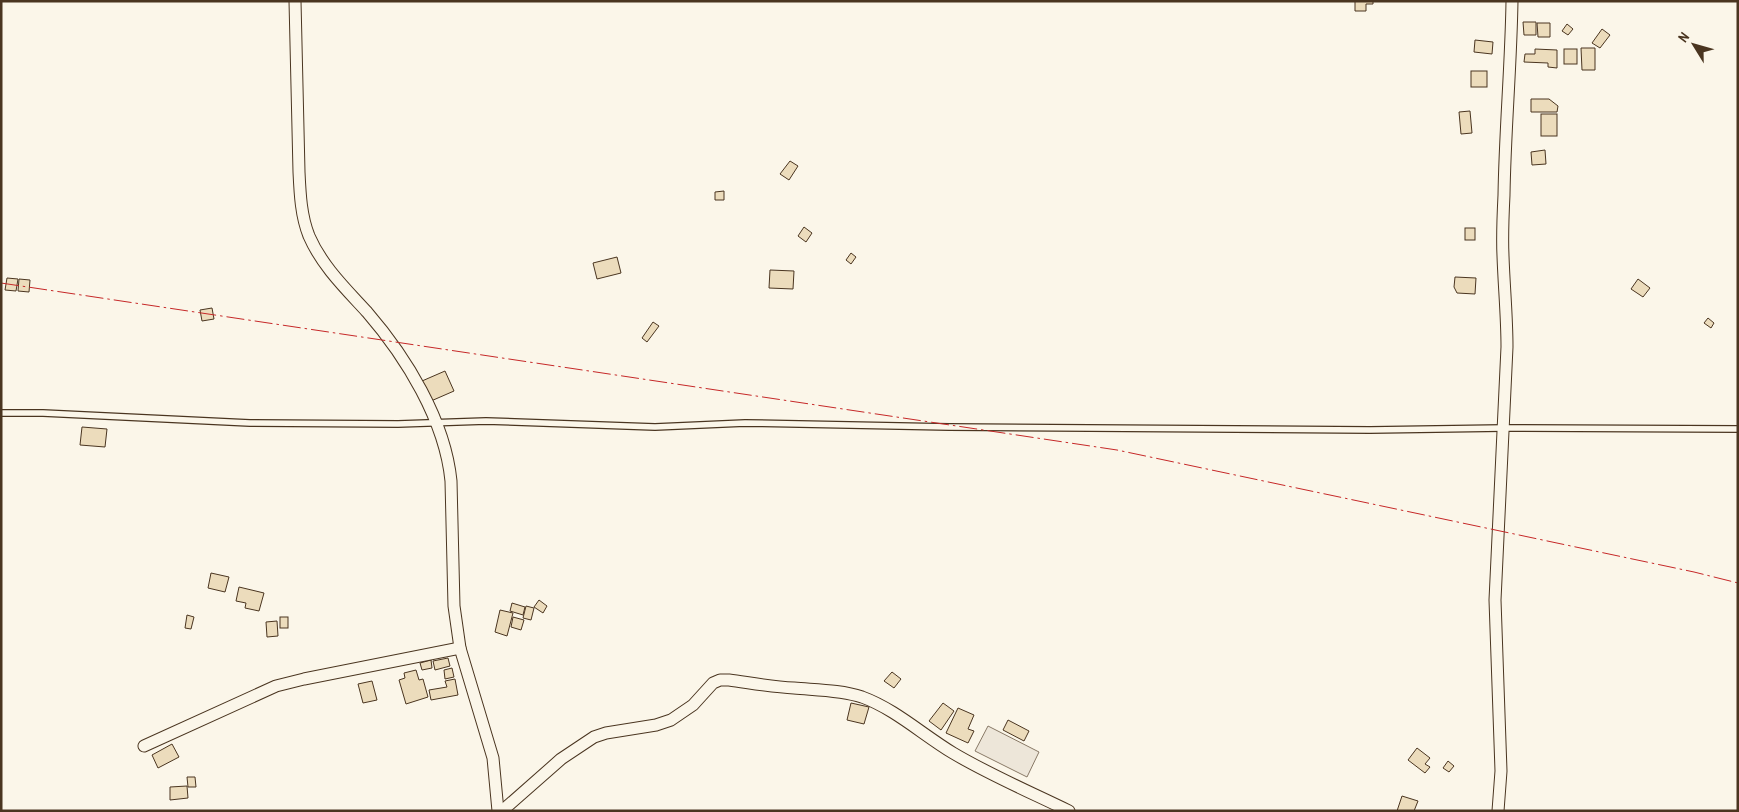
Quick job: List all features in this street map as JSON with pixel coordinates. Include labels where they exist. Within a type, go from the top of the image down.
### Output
[{"type":"street","points":[[294,1],[300,199],[309,236],[318,254],[329,269],[385,334],[420,389],[436,422],[449,468],[452,503],[454,606],[460,648],[493,758],[498,811]]},
{"type":"street","points":[[1498,811],[1501,771],[1495,600],[1507,347],[1503,254],[1504,178],[1512,1]]},
{"type":"street","points":[[144,746],[276,686],[460,648]]},
{"type":"street","points":[[502,811],[561,759],[594,737],[606,733],[656,725],[671,720],[694,705],[714,683],[720,680],[839,692],[860,696],[887,709],[975,766],[1069,811]]},
{"type":"lane","points":[[1,413],[43,413],[250,423],[398,424],[486,421],[655,427],[745,423],[949,427],[1370,430],[1503,428],[1738,430]]},
{"type":"shaded area","points":[[988,726],[1039,752],[1027,777],[975,751]]},
{"type":"building","points":[[1355,1],[1373,1],[1373,4],[1366,4],[1366,11],[1355,11]]},
{"type":"building","points":[[1523,22],[1536,22],[1536,35],[1524,35]]},
{"type":"building","points":[[1537,23],[1550,23],[1550,37],[1538,37]]},
{"type":"building","points":[[1567,24],[1573,29],[1568,35],[1562,31]]},
{"type":"building","points":[[1602,29],[1610,35],[1600,48],[1592,43]]},
{"type":"building","points":[[1475,40],[1493,42],[1492,54],[1474,52]]},
{"type":"building","points":[[1581,48],[1595,48],[1595,70],[1582,70]]},
{"type":"building","points":[[1535,49],[1557,50],[1557,68],[1548,67],[1548,63],[1524,62],[1525,54],[1535,54]]},
{"type":"building","points":[[1564,49],[1577,49],[1577,64],[1564,64]]},
{"type":"building","points":[[1471,71],[1487,71],[1487,87],[1471,87]]},
{"type":"building","points":[[1531,99],[1549,99],[1558,106],[1557,112],[1531,112]]},
{"type":"building","points":[[1470,111],[1472,133],[1461,134],[1459,112]]},
{"type":"building","points":[[1541,114],[1557,114],[1557,136],[1541,136]]},
{"type":"building","points":[[1545,150],[1546,164],[1532,165],[1531,152]]},
{"type":"building","points":[[790,161],[798,166],[789,180],[780,174]]},
{"type":"building","points":[[724,191],[724,200],[715,200],[715,192]]},
{"type":"building","points":[[804,227],[812,233],[806,242],[798,236]]},
{"type":"building","points":[[1465,228],[1475,228],[1475,240],[1465,240]]},
{"type":"building","points":[[851,253],[856,257],[851,264],[846,260]]},
{"type":"building","points":[[617,257],[621,273],[597,279],[593,263]]},
{"type":"building","points":[[770,270],[794,271],[793,289],[769,288]]},
{"type":"building","points":[[1455,277],[1476,278],[1475,294],[1457,293],[1454,287]]},
{"type":"building","points":[[7,278],[18,279],[16,291],[5,290]]},
{"type":"building","points":[[19,279],[30,280],[29,292],[18,291]]},
{"type":"building","points":[[1638,279],[1650,288],[1643,297],[1631,289]]},
{"type":"building","points":[[212,308],[214,319],[202,321],[200,310]]},
{"type":"building","points":[[1708,318],[1714,323],[1711,328],[1704,323]]},
{"type":"building","points":[[653,322],[659,326],[647,342],[642,338]]},
{"type":"building","points":[[445,371],[454,391],[431,401],[422,381]]},
{"type":"building","points":[[82,427],[107,429],[105,447],[80,445]]},
{"type":"building","points":[[211,573],[229,577],[225,592],[208,588]]},
{"type":"building","points":[[239,587],[264,593],[259,611],[245,608],[246,603],[236,601]]},
{"type":"building","points":[[539,600],[547,606],[543,613],[534,607]]},
{"type":"building","points":[[512,603],[525,607],[523,615],[510,611]]},
{"type":"building","points":[[526,606],[534,608],[531,620],[523,618]]},
{"type":"building","points":[[500,610],[513,613],[507,636],[495,632]]},
{"type":"building","points":[[187,615],[194,617],[191,629],[185,628]]},
{"type":"building","points":[[280,617],[288,617],[288,628],[280,628]]},
{"type":"building","points":[[513,617],[524,620],[521,630],[511,627]]},
{"type":"building","points":[[277,621],[278,636],[267,637],[266,622]]},
{"type":"building","points":[[448,658],[450,666],[435,670],[433,661]]},
{"type":"building","points":[[431,660],[432,668],[422,670],[420,663]]},
{"type":"building","points":[[452,668],[454,677],[445,679],[444,670]]},
{"type":"building","points":[[416,670],[419,680],[423,679],[428,697],[406,704],[399,680],[405,678],[404,673]]},
{"type":"building","points":[[892,672],[901,679],[894,688],[884,681]]},
{"type":"building","points":[[455,679],[458,695],[431,700],[429,690],[447,687],[445,681]]},
{"type":"building","points":[[372,681],[377,700],[363,703],[358,684]]},
{"type":"building","points":[[851,703],[869,707],[864,724],[847,720]]},
{"type":"building","points":[[943,703],[954,711],[941,730],[929,721]]},
{"type":"building","points":[[958,708],[974,715],[968,729],[974,731],[968,743],[946,733]]},
{"type":"building","points":[[1008,720],[1029,731],[1024,741],[1003,730]]},
{"type":"building","points":[[172,744],[179,757],[158,768],[152,755]]},
{"type":"building","points":[[1417,748],[1430,758],[1425,764],[1430,767],[1425,773],[1408,760]]},
{"type":"building","points":[[1448,761],[1454,766],[1449,772],[1443,768]]},
{"type":"building","points":[[187,777],[195,777],[196,787],[188,787]]},
{"type":"building","points":[[187,786],[188,798],[170,800],[170,787]]},
{"type":"building","points":[[1402,796],[1418,801],[1414,811],[1397,811]]},
{"type":"power","points":[[1,283],[1117,450],[1694,572],[1738,583]]}]
